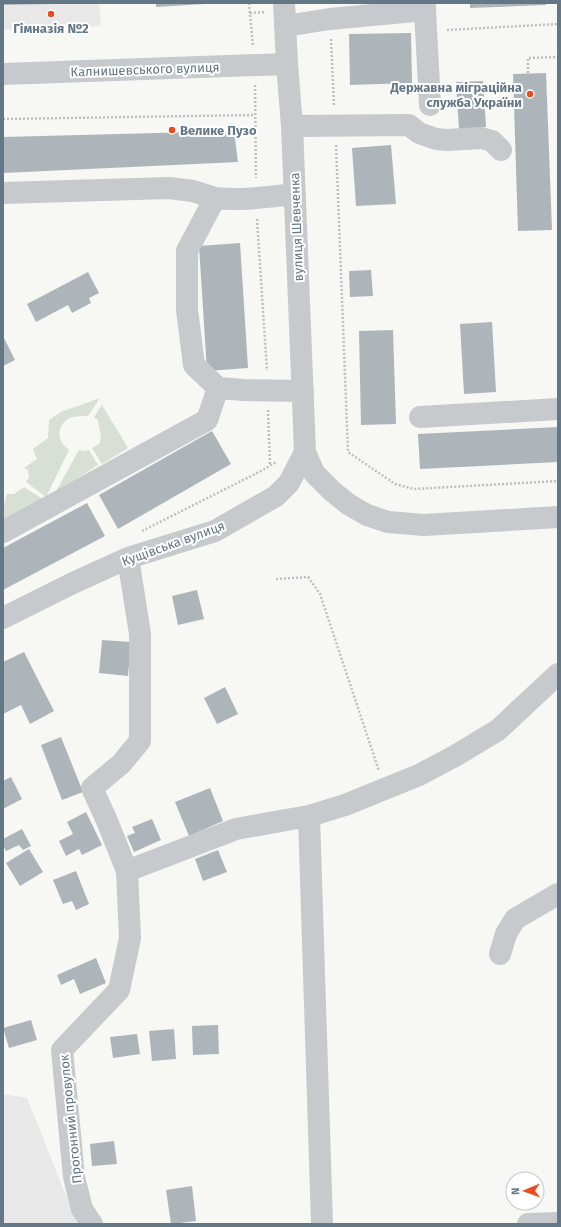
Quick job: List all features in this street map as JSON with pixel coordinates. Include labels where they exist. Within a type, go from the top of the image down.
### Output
[{"type":"street","name":"вулиця Шевченка","points":[[284,3],[292,126],[305,452]]},
{"type":"street","points":[[285,26],[330,19],[425,15],[430,105]]},
{"type":"street","name":"Калнишевського вулиця","points":[[3,74],[287,64]]},
{"type":"street","points":[[292,126],[409,125],[419,133],[436,139],[447,140],[481,138],[492,141],[501,150]]},
{"type":"street","points":[[3,193],[169,188],[193,191],[215,198],[234,200],[294,194]]},
{"type":"street","points":[[215,198],[187,250],[187,310],[194,365],[218,388],[303,392]]},
{"type":"street","points":[[3,532],[207,420],[218,388]]},
{"type":"street","points":[[420,417],[558,409]]},
{"type":"street","points":[[305,452],[314,473],[332,491],[348,504],[367,515],[388,522],[424,525],[558,517]]},
{"type":"street","name":"Кущівська вулиця","points":[[3,618],[73,583],[128,558],[215,531],[276,496],[289,482],[305,452]]},
{"type":"street","name":"Прогонний провулок","points":[[92,1224],[82,1209],[74,1177],[62,1050],[119,990],[130,938],[127,871],[92,788],[121,764],[140,741],[140,634],[128,558]]},
{"type":"street","points":[[127,871],[236,829],[309,816],[345,804],[419,775],[455,756],[498,730],[558,674]]},
{"type":"street","points":[[309,816],[322,1224]]},
{"type":"street","points":[[500,954],[506,934],[515,919],[558,894]]},
{"type":"street","points":[[528,1224],[558,1223]]},
{"type":"path","points":[[249,3],[254,65],[256,198],[268,391],[270,466]]},
{"type":"path","points":[[425,15],[558,24]]},
{"type":"path","points":[[330,19],[348,452],[395,484],[414,489],[558,481]]},
{"type":"path","points":[[528,74],[528,58],[558,57]]},
{"type":"path","points":[[3,119],[255,115]]},
{"type":"path","points":[[136,534],[282,459],[305,452]]},
{"type":"path","points":[[276,579],[308,576],[320,594],[370,747],[386,788]]},
{"type":"shaded area","name":"Гімназія №2","points":[[3,3],[99,3],[101,26],[3,30]]},
{"type":"shaded area","points":[[100,398],[88,416],[72,417],[62,424],[59,435],[60,439],[69,450],[46,497],[26,482],[29,477],[28,470],[24,468],[37,459],[33,449],[48,438],[49,420],[61,412]]},
{"type":"shaded area","points":[[102,405],[128,448],[102,464],[92,448],[100,443],[101,437],[98,420],[94,417]]},
{"type":"shaded area","points":[[79,450],[89,450],[98,465],[55,493]]},
{"type":"shaded area","points":[[24,487],[44,500],[3,526],[3,508],[7,494],[14,494]]},
{"type":"shaded area","points":[[3,1094],[27,1098],[64,1191],[80,1224],[3,1224]]},
{"type":"building","points":[[3,3],[53,3],[53,4],[3,5]]},
{"type":"building","points":[[156,3],[205,3],[205,4],[156,7]]},
{"type":"building","points":[[470,3],[546,3],[546,5],[470,8]]},
{"type":"building","points":[[411,33],[412,83],[350,85],[349,34]]},
{"type":"building","points":[[546,73],[552,230],[518,231],[513,74]]},
{"type":"building","points":[[483,81],[486,127],[459,129],[456,82]]},
{"type":"building","points":[[234,131],[238,162],[3,173],[3,137]]},
{"type":"building","points":[[391,145],[396,204],[356,206],[352,148]]},
{"type":"building","points":[[240,243],[248,368],[207,371],[199,246]]},
{"type":"building","points":[[371,270],[373,296],[350,297],[349,271]]},
{"type":"building","points":[[88,272],[99,293],[89,298],[91,303],[72,313],[68,305],[36,322],[27,304]]},
{"type":"building","points":[[492,322],[496,392],[464,394],[460,324]]},
{"type":"building","points":[[393,330],[396,424],[361,425],[359,331]]},
{"type":"building","points":[[3,336],[15,360],[3,366]]},
{"type":"building","points":[[558,427],[558,462],[420,469],[418,434]]},
{"type":"building","points":[[212,431],[231,464],[118,529],[99,495]]},
{"type":"building","points":[[87,503],[105,536],[3,590],[3,548]]},
{"type":"building","points":[[197,590],[204,619],[178,625],[172,596]]},
{"type":"building","points":[[102,640],[131,642],[128,676],[99,673]]},
{"type":"building","points":[[24,652],[54,711],[30,724],[21,705],[3,714],[3,662]]},
{"type":"building","points":[[225,687],[238,714],[217,724],[204,698]]},
{"type":"building","points":[[61,737],[83,792],[62,800],[41,745]]},
{"type":"building","points":[[11,777],[22,799],[3,809],[3,781]]},
{"type":"building","points":[[210,788],[223,821],[189,836],[175,802]]},
{"type":"building","points":[[86,812],[102,845],[82,855],[79,849],[66,856],[59,841],[73,834],[67,822]]},
{"type":"building","points":[[152,819],[161,840],[134,852],[127,836],[135,833],[132,827]]},
{"type":"building","points":[[22,829],[31,846],[23,850],[19,845],[6,851],[3,845],[3,839]]},
{"type":"building","points":[[29,849],[43,872],[20,886],[6,863]]},
{"type":"building","points":[[218,850],[227,872],[203,881],[195,859]]},
{"type":"building","points":[[76,871],[89,904],[76,910],[72,901],[63,904],[53,880]]},
{"type":"building","points":[[96,958],[106,983],[80,994],[74,979],[61,985],[57,975]]},
{"type":"building","points":[[31,1020],[37,1040],[9,1048],[3,1028]]},
{"type":"building","points":[[218,1025],[219,1054],[193,1055],[192,1026]]},
{"type":"building","points":[[174,1029],[176,1059],[152,1061],[149,1031]]},
{"type":"building","points":[[137,1034],[140,1054],[113,1058],[110,1037]]},
{"type":"building","points":[[114,1141],[117,1164],[92,1166],[90,1144]]},
{"type":"building","points":[[192,1186],[196,1221],[171,1224],[166,1190]]},
{"type":"place","name":"Гімназія №2","points":[[51,14]]},
{"type":"place","name":"Державна міграційна служба України","points":[[530,94]]},
{"type":"place","name":"Велике Пузо","points":[[172,130]]}]
